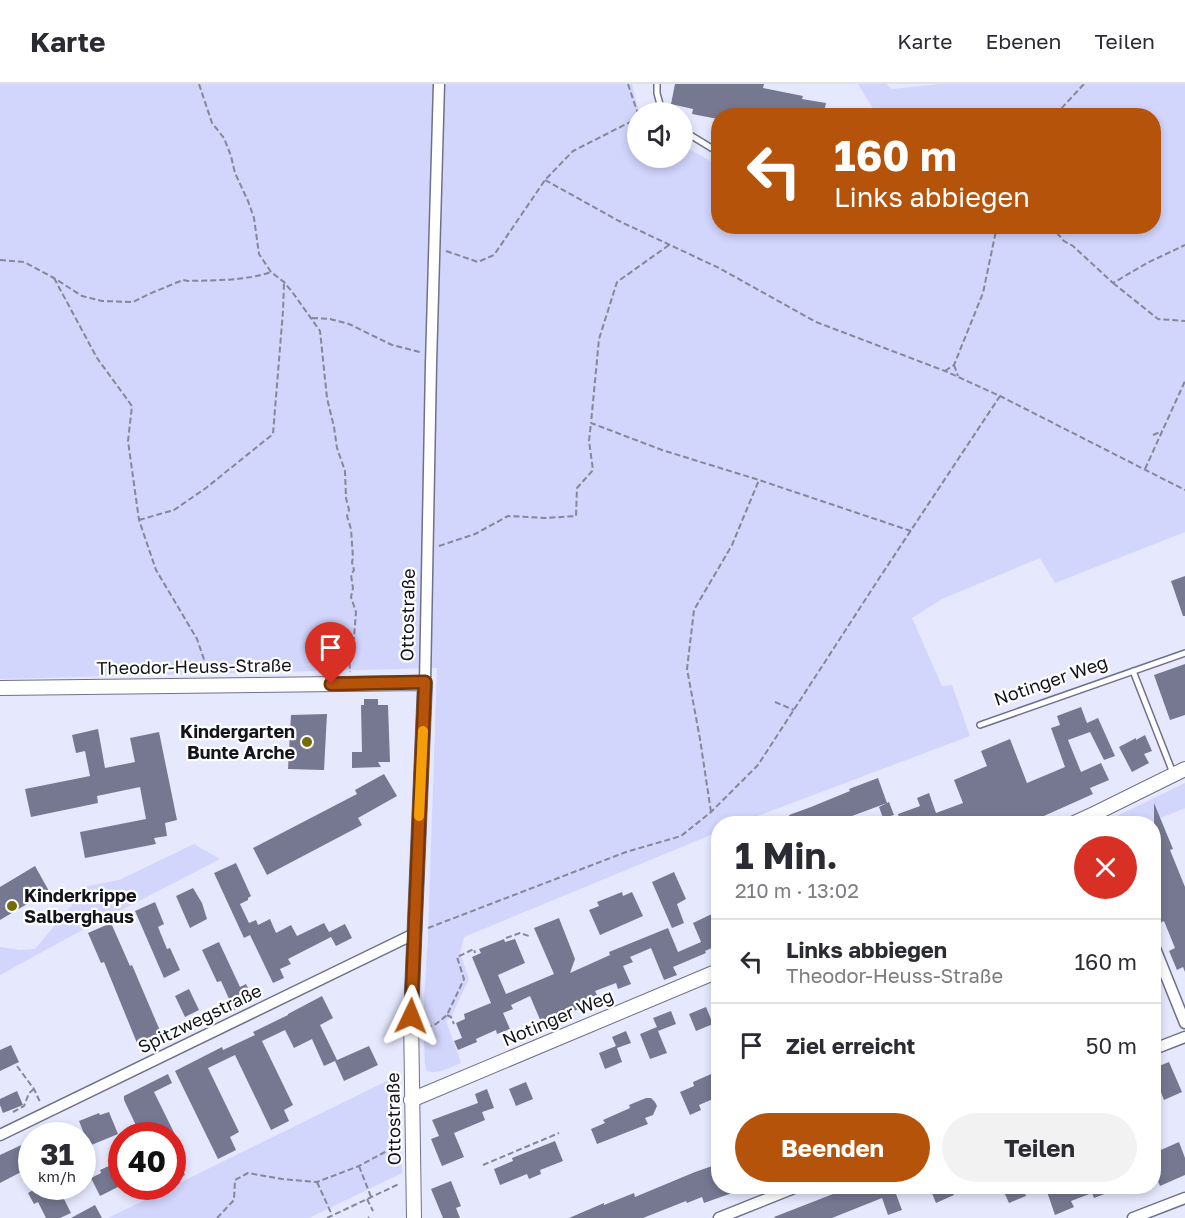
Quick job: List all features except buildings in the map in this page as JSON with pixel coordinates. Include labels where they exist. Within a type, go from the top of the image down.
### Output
[{"type":"street","name":"Ottostraße","points":[[414,1218],[411,1031],[425,682],[440,84]]},
{"type":"street","name":"Theodor-Heuss-Straße","points":[[0,688],[425,682]]},
{"type":"street","name":"Notinger Weg","points":[[1103,816],[1180,772]]},
{"type":"street","name":"Spitzwegstraße","points":[[0,1136],[414,934]]},
{"type":"street","points":[[1161,963],[1185,1023]]},
{"type":"street","name":"Notinger Weg","points":[[411,1100],[711,974]]},
{"type":"street","points":[[1161,1046],[1185,1037]]},
{"type":"street","points":[[719,1218],[779,1194]]},
{"type":"street","points":[[1133,1218],[1185,1198]]},
{"type":"lane","points":[[657,84],[659,102]]},
{"type":"lane","points":[[693,137],[711,148]]},
{"type":"lane","name":"Notinger Weg","points":[[980,725],[1185,653]]},
{"type":"lane","name":"Notinger Weg","points":[[1133,671],[1180,772]]},
{"type":"path","points":[[199,84],[212,123],[224,138],[235,173],[248,201],[254,218],[259,254],[271,272],[284,282],[320,331],[327,398],[336,448],[345,471],[349,510],[347,516],[351,529],[353,558],[351,562],[354,570],[351,575],[353,588],[351,597],[356,612],[353,649],[349,653],[351,683]]},
{"type":"path","points":[[628,84],[634,102]]},
{"type":"path","points":[[1062,108],[1084,84]]},
{"type":"path","points":[[435,247],[478,262],[494,255],[545,180],[573,151],[627,124]]},
{"type":"path","points":[[545,180],[620,221],[719,268],[816,321],[945,371],[1000,396],[1185,490]]},
{"type":"path","points":[[945,371],[954,365],[983,293],[996,234]]},
{"type":"path","points":[[1058,234],[1158,319],[1185,321]]},
{"type":"path","points":[[428,550],[475,534],[508,516],[545,518],[576,516],[577,488],[593,470],[589,441],[599,339],[617,282],[669,245]]},
{"type":"path","points":[[1113,283],[1147,263],[1185,245]]},
{"type":"path","points":[[0,260],[24,262],[82,296],[102,301],[134,302],[183,280],[257,277],[271,272]]},
{"type":"path","points":[[54,278],[97,358],[132,406],[128,441],[140,520],[156,570],[197,639],[212,685]]},
{"type":"path","points":[[140,520],[174,510],[206,488],[273,434],[284,282]]},
{"type":"path","points":[[312,318],[330,319],[349,324],[392,345],[432,355]]},
{"type":"path","points":[[954,365],[959,378]]},
{"type":"path","points":[[1144,469],[1185,381]]},
{"type":"path","points":[[428,928],[626,852],[681,836],[711,812],[758,765],[1000,396]]},
{"type":"path","points":[[591,423],[662,450],[911,531]]},
{"type":"path","points":[[1153,435],[1162,430]]},
{"type":"path","points":[[711,812],[687,669],[694,610],[732,545],[759,480]]},
{"type":"path","points":[[776,702],[794,710]]},
{"type":"path","points":[[506,938],[520,933],[529,936]]},
{"type":"path","points":[[411,1031],[436,1024],[447,1015],[464,979],[457,957],[474,949],[476,953]]},
{"type":"path","points":[[447,1015],[451,1017],[454,1024]]},
{"type":"path","points":[[17,1066],[34,1089],[42,1106]]},
{"type":"path","points":[[13,1112],[24,1106],[29,1093],[34,1089]]},
{"type":"path","points":[[483,1165],[559,1133]]},
{"type":"path","points":[[217,1218],[234,1200],[235,1180],[248,1173],[317,1182],[360,1166],[387,1151],[413,1147]]},
{"type":"path","points":[[360,1166],[373,1210]]},
{"type":"path","points":[[327,1218],[413,1178]]},
{"type":"path","points":[[317,1182],[332,1215]]},
{"type":"shaded area","points":[[0,84],[632,84],[636,102],[627,102],[627,168],[693,168],[693,151],[711,161],[711,234],[1161,234],[1161,108],[873,108],[858,84],[886,84],[892,89],[940,84],[1185,84],[1185,532],[1055,583],[1040,558],[942,599],[912,618],[942,686],[952,685],[970,736],[758,816],[711,816],[711,835],[464,937],[460,953],[469,979],[451,1017],[446,1021],[461,1063],[431,1072],[427,1071],[425,1066],[423,1017],[437,668],[0,679]]},
{"type":"shaded area","points":[[1185,783],[1185,808],[1161,818],[1117,816]]},
{"type":"shaded area","points":[[194,844],[220,859],[0,975],[0,947],[20,950],[35,949],[88,886],[119,880]]},
{"type":"shaded area","points":[[399,1075],[402,1173],[309,1218],[108,1218],[145,1200],[186,1200],[186,1180]]},
{"type":"slow traffic","points":[[419,816],[423,731]]},
{"type":"place","name":"Kindergarten Bunte Arche","points":[[307,742]]},
{"type":"place","name":"Kinderkrippe Salberghaus","points":[[12,906]]},
{"type":"route","points":[[331,684],[425,682],[411,1016]]}]
